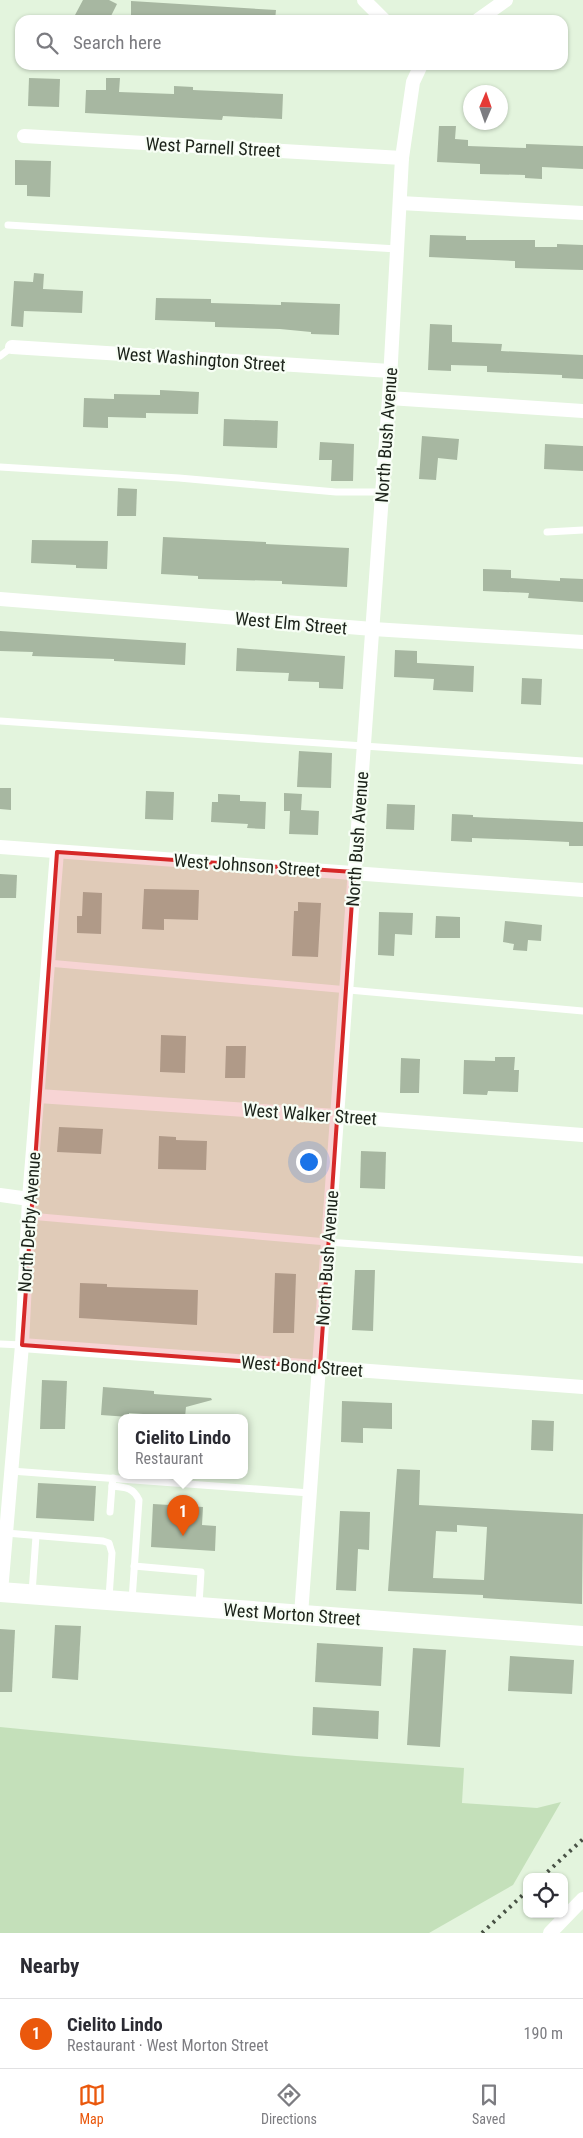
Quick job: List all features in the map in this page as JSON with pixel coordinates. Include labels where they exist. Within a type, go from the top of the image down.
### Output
[{"type":"main road","name":"West Morton Street","points":[[0,1592],[583,1636]]},
{"type":"street","points":[[364,0],[379,15]]},
{"type":"street","points":[[485,15],[506,0]]},
{"type":"street","name":"North Bush Avenue","points":[[301,1615],[373,629],[389,398],[402,158],[413,82],[419,70]]},
{"type":"street","name":"West Parnell Street","points":[[24,136],[402,158]]},
{"type":"street","points":[[400,204],[583,213]]},
{"type":"street","name":"West Washington Street","points":[[12,347],[390,371]]},
{"type":"street","points":[[389,398],[583,411]]},
{"type":"street","name":"West Elm Street","points":[[0,599],[373,629],[583,642]]},
{"type":"street","name":"West Johnson Street","points":[[0,847],[583,890]]},
{"type":"street","name":"North Derby Avenue","points":[[0,1592],[22,1345],[29,1199],[57,852]]},
{"type":"street","name":"West Walker Street","points":[[38,1096],[583,1135]]},
{"type":"street","points":[[0,1195],[29,1199]]},
{"type":"street","name":"West Bond Street","points":[[22,1345],[583,1387]]},
{"type":"street","points":[[550,1933],[583,1899]]},
{"type":"lane","points":[[8,225],[398,249]]},
{"type":"lane","points":[[0,356],[12,347]]},
{"type":"lane","points":[[0,467],[179,478],[336,492],[382,492]]},
{"type":"lane","points":[[547,532],[583,530]]},
{"type":"lane","points":[[0,721],[583,761]]},
{"type":"lane","points":[[48,964],[583,1011]]},
{"type":"lane","points":[[28,1216],[328,1242],[583,1260]]},
{"type":"lane","points":[[0,1344],[22,1345]]},
{"type":"lane","points":[[11,1471],[118,1478]]},
{"type":"lane","points":[[110,1512],[113,1478]]},
{"type":"lane","points":[[127,1479],[310,1492]]},
{"type":"lane","points":[[112,1486],[129,1488],[136,1494],[139,1500],[131,1602]]},
{"type":"lane","points":[[6,1533],[103,1540],[109,1543],[112,1553],[108,1600]]},
{"type":"lane","points":[[32,1594],[36,1536]]},
{"type":"lane","points":[[134,1566],[201,1572],[199,1607]]},
{"type":"highlighted area","points":[[57,852],[354,872],[320,1367],[22,1345]]},
{"type":"green space","points":[[0,1727],[296,1756],[464,1768],[462,1803],[537,1808],[561,1802],[513,1885],[429,1933],[0,1933]]},
{"type":"building","points":[[83,0],[109,0],[117,4],[112,15],[75,15]]},
{"type":"building","points":[[131,1],[276,10],[276,15],[131,15]]},
{"type":"building","points":[[29,78],[60,79],[59,107],[28,106]]},
{"type":"building","points":[[106,78],[120,78],[119,92],[174,94],[174,86],[193,87],[193,90],[283,94],[282,119],[223,116],[222,120],[85,113],[86,90],[106,90]]},
{"type":"building","points":[[439,126],[456,126],[455,139],[468,140],[468,146],[526,148],[526,144],[583,146],[583,169],[542,167],[542,179],[525,178],[525,175],[480,174],[480,164],[437,162]]},
{"type":"building","points":[[15,160],[51,161],[50,197],[27,196],[27,185],[15,185]]},
{"type":"building","points":[[430,235],[466,236],[466,240],[535,240],[535,247],[557,247],[557,244],[583,245],[583,270],[515,268],[515,261],[429,257]]},
{"type":"building","points":[[34,273],[44,274],[43,289],[83,291],[82,313],[24,311],[23,327],[11,326],[14,281],[33,282]]},
{"type":"building","points":[[156,298],[211,299],[211,303],[281,305],[281,302],[340,304],[339,335],[311,334],[311,332],[280,329],[215,327],[215,322],[155,320]]},
{"type":"building","points":[[430,324],[452,325],[452,342],[502,344],[501,351],[583,355],[583,379],[562,378],[562,375],[487,372],[487,366],[451,365],[451,371],[428,370]]},
{"type":"building","points":[[160,390],[199,392],[198,414],[146,413],[146,418],[108,417],[108,428],[83,427],[84,398],[114,399],[114,394],[160,395]]},
{"type":"building","points":[[224,419],[278,421],[277,448],[223,446]]},
{"type":"building","points":[[422,436],[459,439],[457,460],[438,458],[436,480],[419,479]]},
{"type":"building","points":[[320,442],[354,444],[353,481],[331,481],[332,460],[319,460]]},
{"type":"building","points":[[545,444],[583,446],[583,471],[544,469]]},
{"type":"building","points":[[118,488],[137,489],[136,516],[117,516]]},
{"type":"building","points":[[163,537],[349,548],[347,587],[282,584],[282,581],[198,579],[198,576],[161,574]]},
{"type":"building","points":[[32,540],[108,541],[107,569],[76,568],[76,565],[31,563]]},
{"type":"building","points":[[483,569],[511,570],[511,578],[560,581],[560,578],[583,579],[583,602],[528,598],[529,593],[483,591]]},
{"type":"building","points":[[0,631],[186,643],[185,665],[114,661],[114,659],[32,656],[33,652],[0,651]]},
{"type":"building","points":[[237,648],[345,656],[343,689],[319,688],[319,682],[288,681],[289,673],[236,671]]},
{"type":"building","points":[[395,650],[417,651],[417,663],[474,666],[473,692],[433,690],[434,679],[394,677]]},
{"type":"building","points":[[522,678],[542,679],[541,705],[521,704]]},
{"type":"building","points":[[299,751],[332,753],[331,788],[297,787]]},
{"type":"building","points":[[0,788],[11,788],[11,810],[0,809]]},
{"type":"building","points":[[146,791],[174,792],[173,820],[145,819]]},
{"type":"building","points":[[284,793],[302,794],[301,810],[319,811],[318,835],[289,834],[290,811],[284,811]]},
{"type":"building","points":[[218,794],[240,795],[240,801],[266,802],[265,829],[247,828],[248,824],[211,822],[212,802],[218,802]]},
{"type":"building","points":[[387,804],[415,805],[414,830],[386,829]]},
{"type":"building","points":[[452,814],[473,815],[473,817],[583,822],[583,846],[569,846],[569,842],[527,840],[472,838],[472,842],[451,841]]},
{"type":"building","points":[[0,874],[17,875],[16,898],[0,898]]},
{"type":"building","points":[[144,889],[199,890],[198,920],[164,919],[164,930],[142,929]]},
{"type":"building","points":[[83,892],[102,893],[101,934],[77,933],[77,916],[82,916]]},
{"type":"building","points":[[298,902],[321,903],[318,957],[292,956],[294,911],[298,911]]},
{"type":"building","points":[[379,912],[413,913],[412,935],[395,934],[394,956],[378,955]]},
{"type":"building","points":[[436,916],[460,917],[460,938],[435,938]]},
{"type":"building","points":[[505,921],[542,925],[541,941],[528,940],[527,951],[513,950],[514,944],[503,942]]},
{"type":"building","points":[[161,1035],[186,1036],[185,1073],[160,1072]]},
{"type":"building","points":[[226,1046],[246,1046],[245,1078],[225,1078]]},
{"type":"building","points":[[495,1057],[515,1057],[514,1070],[519,1070],[518,1092],[488,1091],[487,1095],[463,1094],[464,1060],[495,1061]]},
{"type":"building","points":[[401,1058],[420,1059],[419,1093],[400,1093]]},
{"type":"building","points":[[59,1127],[103,1129],[101,1154],[57,1152]]},
{"type":"building","points":[[159,1136],[176,1137],[176,1140],[207,1141],[206,1170],[158,1169]]},
{"type":"building","points":[[361,1151],[386,1152],[385,1189],[360,1188]]},
{"type":"building","points":[[355,1270],[375,1270],[373,1331],[352,1330]]},
{"type":"building","points":[[275,1273],[296,1274],[294,1333],[273,1333]]},
{"type":"building","points":[[80,1283],[107,1284],[107,1287],[198,1290],[197,1325],[79,1318]]},
{"type":"building","points":[[42,1380],[67,1381],[65,1429],[40,1429]]},
{"type":"building","points":[[103,1387],[154,1391],[154,1394],[211,1398],[212,1400],[186,1407],[185,1414],[129,1413],[118,1414],[118,1416],[101,1415]]},
{"type":"building","points":[[342,1401],[392,1403],[392,1429],[363,1428],[363,1443],[341,1442]]},
{"type":"building","points":[[532,1420],[554,1421],[553,1451],[531,1450]]},
{"type":"building","points":[[397,1469],[420,1470],[419,1505],[583,1514],[582,1604],[483,1598],[483,1595],[388,1591]],"holes":[[[457,1525],[487,1527],[484,1580],[433,1578],[436,1531],[457,1532]]]},
{"type":"building","points":[[38,1483],[96,1486],[94,1521],[36,1518]]},
{"type":"building","points":[[153,1504],[203,1507],[202,1525],[216,1526],[215,1551],[151,1547]]},
{"type":"building","points":[[340,1511],[370,1512],[369,1550],[358,1549],[356,1591],[336,1590]]},
{"type":"building","points":[[55,1625],[81,1626],[78,1680],[52,1678]]},
{"type":"building","points":[[0,1629],[15,1630],[12,1692],[0,1692]]},
{"type":"building","points":[[317,1643],[383,1647],[381,1686],[315,1682]]},
{"type":"building","points":[[413,1648],[446,1650],[440,1747],[407,1745]]},
{"type":"building","points":[[510,1656],[574,1660],[572,1694],[508,1691]]},
{"type":"building","points":[[313,1707],[379,1711],[378,1739],[312,1735]]},
{"type":"railway","points":[[546,1873],[583,1839]]},
{"type":"railway","points":[[482,1933],[523,1895]]},
{"type":"place","name":"Cielito Lindo","points":[[183,1536]]}]
